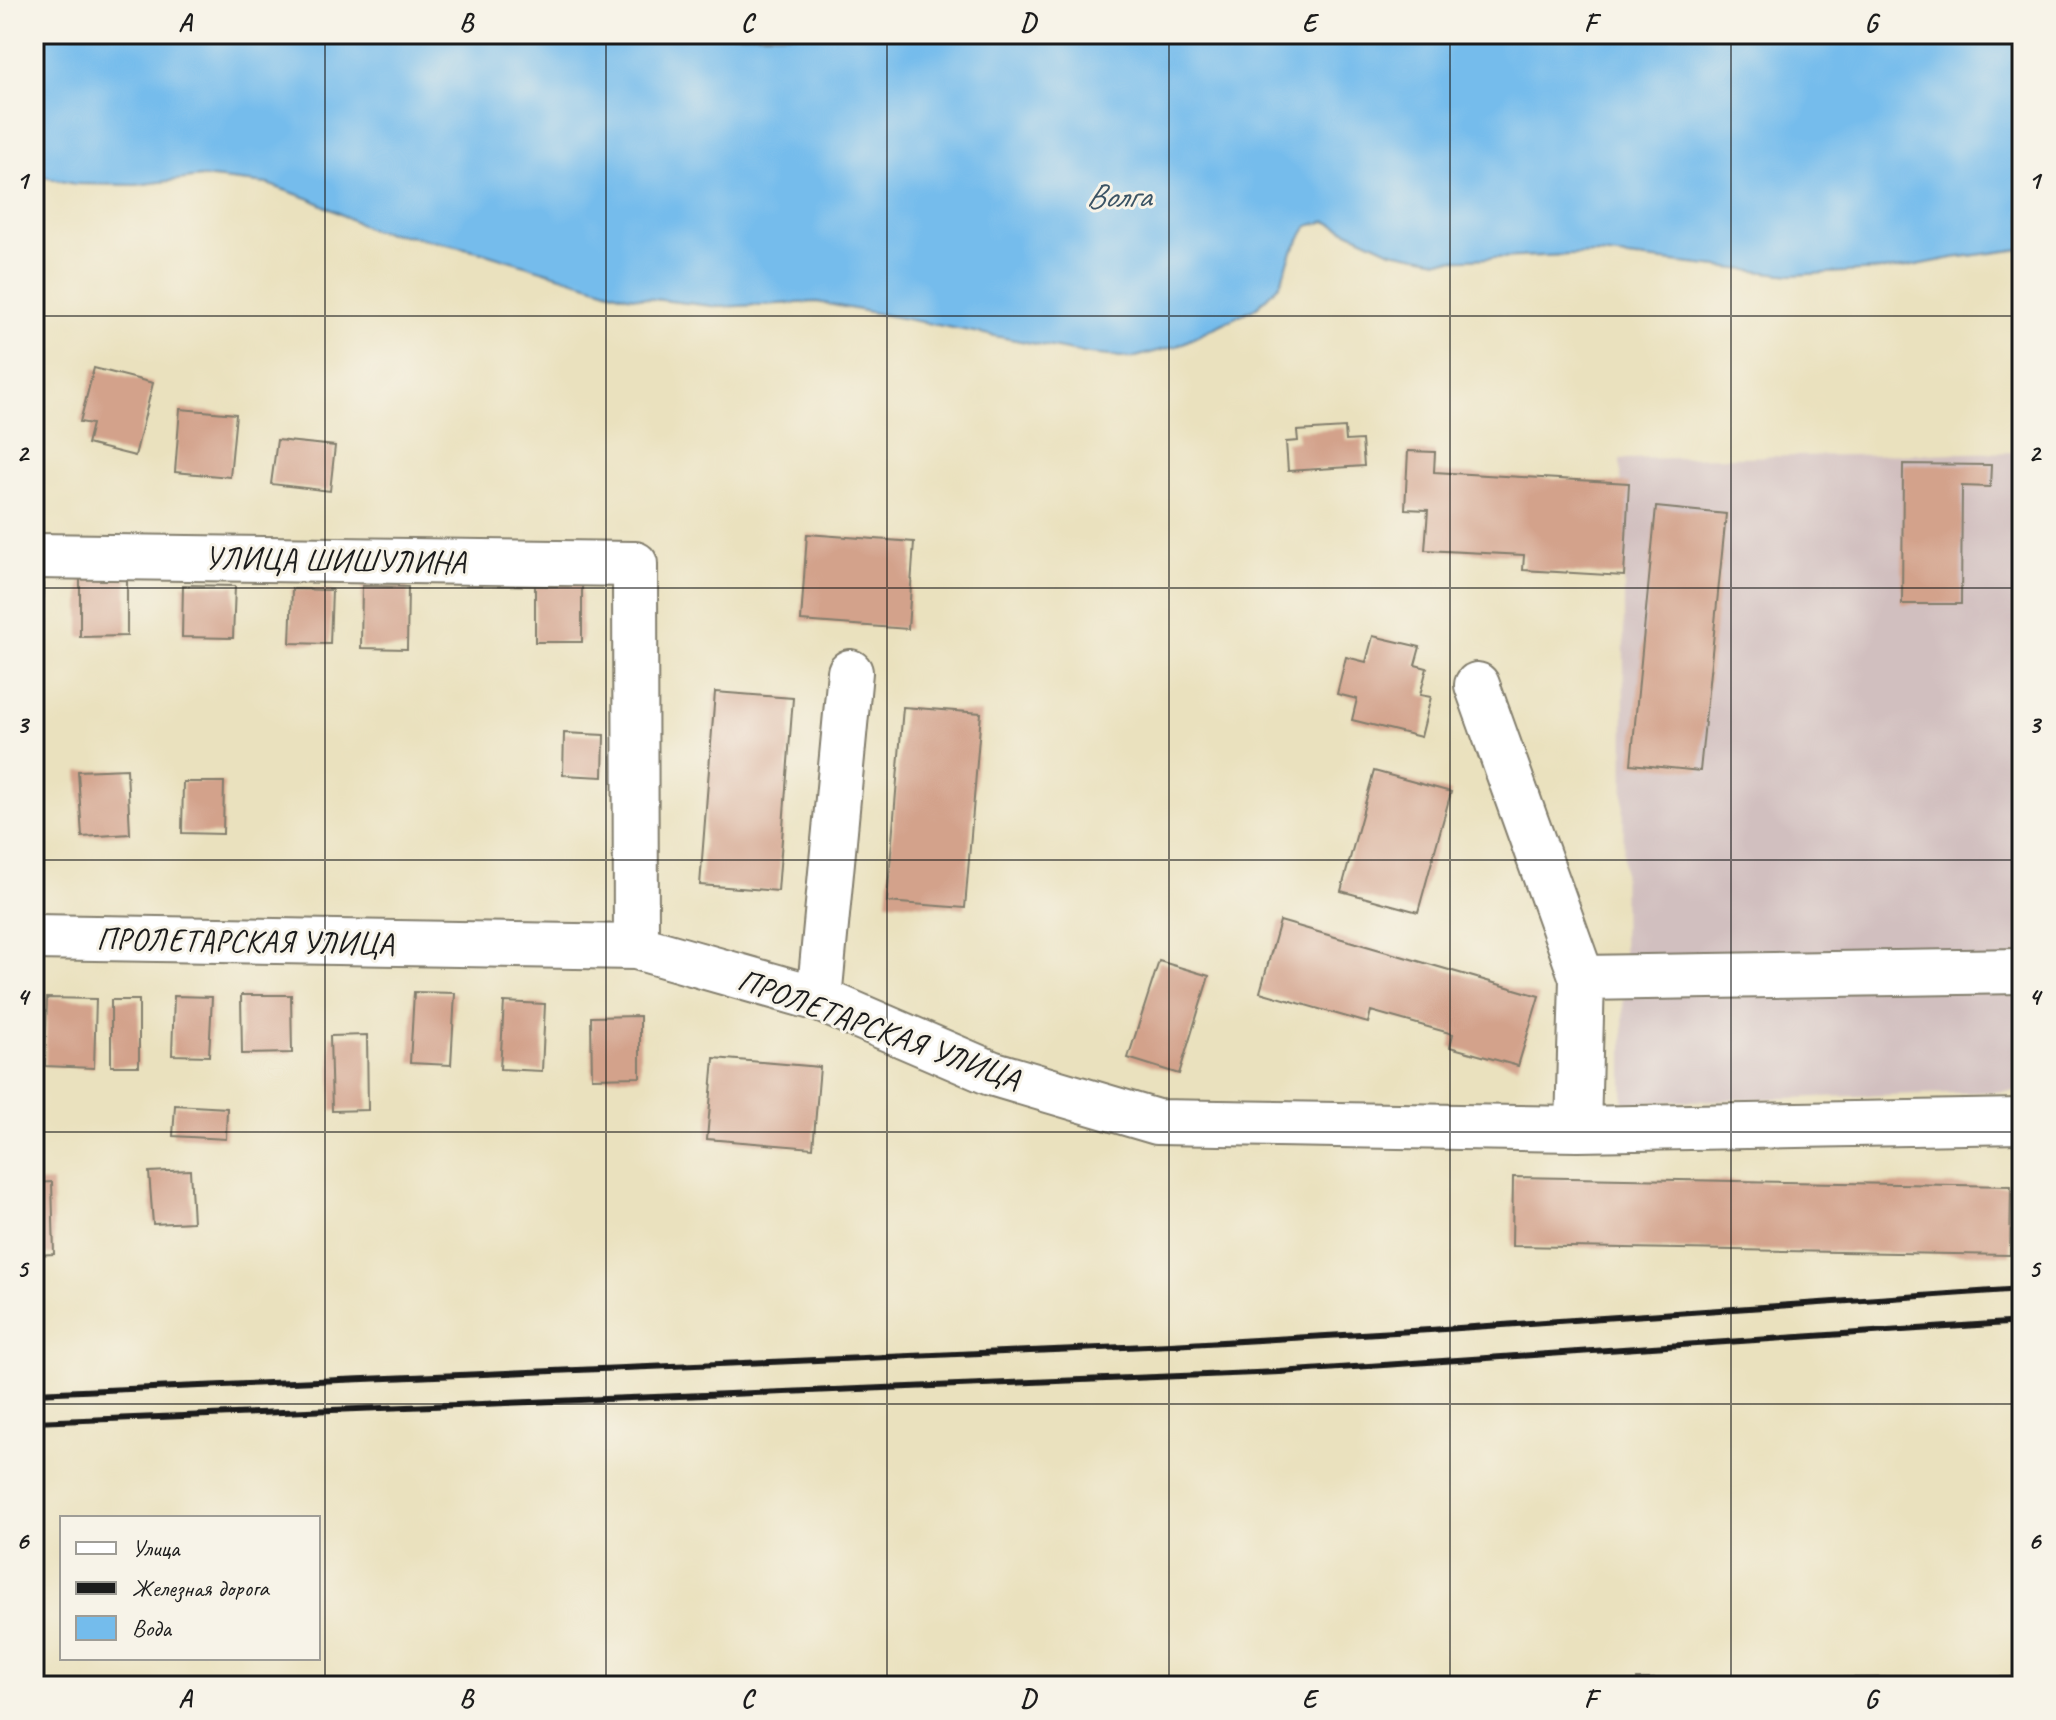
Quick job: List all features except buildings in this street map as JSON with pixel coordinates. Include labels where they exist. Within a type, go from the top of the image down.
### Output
[{"type":"street","name":"УЛИЦА ШИШУЛИНА","points":[[34,556],[635,564],[636,947]]},
{"type":"street","points":[[819,999],[850,672]]},
{"type":"street","points":[[1477,685],[1582,978],[1578,1129]]},
{"type":"street","name":"ПРОЛЕТАРСКАЯ УЛИЦА","points":[[34,937],[636,947],[819,999],[991,1073],[1157,1122],[1578,1129],[2022,1121]]},
{"type":"street","points":[[1582,978],[2022,971]]},
{"type":"shaded area","points":[[2022,452],[2022,1091],[1623,1103],[1624,576],[1620,459]]},
{"type":"water","name":"Волга","points":[[34,34],[2022,34],[2022,249],[1897,269],[1792,275],[1599,254],[1438,260],[1391,251],[1326,221],[1308,226],[1292,252],[1280,284],[1257,307],[1177,346],[1132,358],[1088,354],[817,302],[720,307],[627,296],[482,252],[371,230],[313,200],[267,184],[202,177],[136,185],[74,184],[34,175]]},
{"type":"railway","points":[[34,1393],[1171,1345],[2022,1289]]},
{"type":"railway","points":[[34,1422],[1280,1372],[2022,1322]]}]
